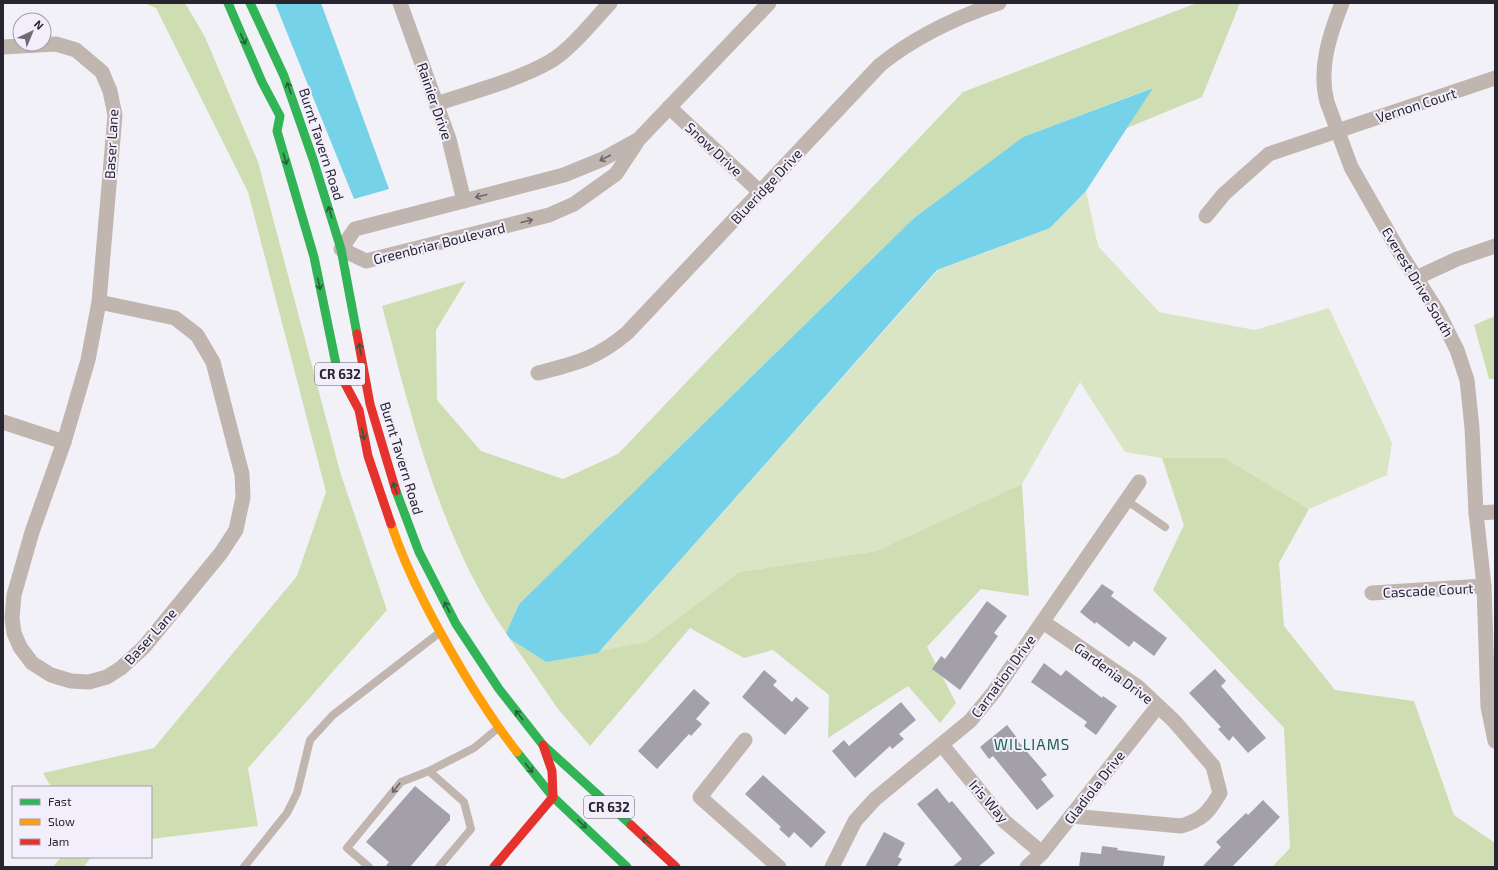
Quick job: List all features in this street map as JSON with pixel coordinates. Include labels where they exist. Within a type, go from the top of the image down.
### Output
[{"type":"main road","points":[[228,3],[262,82],[280,116],[289,127]]},
{"type":"main road","name":"Burnt Tavern Road","points":[[250,3],[284,76],[313,159],[336,244],[370,404],[393,484],[419,552],[456,624],[499,689],[543,745],[676,867]]},
{"type":"main road","name":"Burnt Tavern Road","points":[[280,116],[277,131],[314,257],[337,368],[359,410],[368,456],[399,547],[440,633],[498,729],[554,797],[627,867]]},
{"type":"main road","points":[[335,267],[336,244]]},
{"type":"main road","points":[[351,373],[359,410]]},
{"type":"main road","points":[[494,867],[554,797],[556,782],[543,745]]},
{"type":"street","name":"Rainier Drive","points":[[400,3],[449,139],[464,201]]},
{"type":"street","points":[[436,104],[515,77],[552,60],[568,47],[610,3]]},
{"type":"street","name":"Greenbriar Boulevard","points":[[639,139],[603,159],[564,176],[355,229],[336,244],[366,261],[549,215],[574,204],[616,174],[639,139],[769,3]]},
{"type":"street","name":"Blueridge Drive","points":[[538,373],[574,364],[593,357],[608,349],[627,333],[880,65],[916,40],[964,15],[999,3]]},
{"type":"street","name":"Everest Drive South","points":[[1342,3],[1330,34],[1325,60],[1324,92],[1351,167],[1441,318],[1457,350],[1467,380],[1472,428],[1476,513],[1491,665],[1488,708],[1495,742]]},
{"type":"street","name":"Baser Lane","points":[[3,47],[56,44],[76,50],[102,72],[110,91],[115,114],[99,302],[88,360],[64,442],[32,532],[14,595],[12,618],[14,633],[20,647],[32,663],[51,675],[71,681],[89,682],[107,677],[121,668],[144,647],[221,553],[236,530],[243,497],[242,474],[213,362],[197,335],[175,318],[99,302]]},
{"type":"street","name":"Vernon Court","points":[[1206,216],[1224,194],[1270,154],[1337,130],[1495,78]]},
{"type":"street","name":"Snow Drive","points":[[669,107],[760,192]]},
{"type":"street","points":[[1416,278],[1458,259],[1495,246]]},
{"type":"street","points":[[3,422],[64,442]]},
{"type":"street","name":"Carnation Drive","points":[[832,867],[855,821],[875,800],[970,721],[994,692],[1139,482]]},
{"type":"street","points":[[1476,513],[1495,512]]},
{"type":"street","name":"Cascade Court","points":[[1372,593],[1484,586]]},
{"type":"street","name":"Gardenia Drive","points":[[1043,622],[1138,687],[1174,720],[1213,766],[1220,793],[1210,810],[1196,822],[1181,826],[1071,816]]},
{"type":"street","name":"Gladiola Drive","points":[[1028,867],[1042,853],[1158,706]]},
{"type":"street","points":[[745,740],[700,797],[779,867]]},
{"type":"street","name":"Iris Way","points":[[942,744],[1004,821],[1042,853]]},
{"type":"lane","points":[[1126,500],[1165,527]]},
{"type":"lane","points":[[244,867],[287,813],[297,793],[310,740],[333,715],[440,633]]},
{"type":"lane","points":[[369,867],[347,848],[401,782],[430,771],[474,748],[498,729]]},
{"type":"lane","points":[[430,771],[464,802],[471,829],[439,867]]},
{"type":"green space","points":[[144,3],[185,3],[205,37],[258,162],[341,475],[387,610],[248,768],[258,826],[152,839],[152,786],[50,786],[43,773],[154,748],[297,576],[326,492],[248,192],[156,8]]},
{"type":"green space","points":[[1197,3],[1240,3],[1202,97],[1127,128],[1152,88],[1023,137],[914,218],[519,604],[506,633],[483,596],[463,557],[445,516],[417,433],[382,306],[466,281],[436,330],[437,400],[481,451],[563,479],[618,454],[963,92]]},
{"type":"green space","points":[[1086,191],[1098,246],[1159,312],[1255,330],[1329,308],[1392,443],[1387,475],[1309,509],[1225,458],[1162,458],[1125,452],[1080,382],[1022,484],[876,551],[739,572],[646,642],[598,653],[938,270],[1050,228]]},
{"type":"green space","points":[[1495,316],[1495,379],[1489,379],[1474,325]]},
{"type":"green space","points":[[1162,458],[1225,458],[1309,509],[1279,563],[1284,626],[1335,690],[1414,701],[1454,815],[1495,843],[1495,867],[1272,867],[1290,848],[1284,728],[1153,590],[1184,525]]},
{"type":"green space","points":[[1022,484],[1029,596],[981,589],[927,647],[956,703],[940,723],[908,686],[828,738],[829,695],[773,650],[744,658],[690,628],[590,746],[558,709],[510,639],[546,662],[646,642],[739,572],[876,551]]},
{"type":"green space","points":[[60,858],[90,858],[84,867],[53,867]]},
{"type":"water","points":[[275,3],[321,3],[389,189],[354,199]]},
{"type":"water","points":[[1153,88],[1086,191],[1050,228],[937,270],[598,653],[546,662],[510,639],[506,633],[519,604],[914,218],[1023,137]]},
{"type":"building","points":[[1102,584],[1114,592],[1111,596],[1167,638],[1154,656],[1134,641],[1129,647],[1080,612]]},
{"type":"building","points":[[987,601],[1007,616],[994,633],[998,636],[960,690],[932,669],[941,656],[945,659]]},
{"type":"building","points":[[1044,663],[1061,676],[1066,670],[1102,698],[1103,696],[1117,706],[1096,735],[1084,726],[1087,722],[1031,682]]},
{"type":"building","points":[[1215,669],[1226,681],[1221,686],[1266,738],[1248,753],[1233,736],[1229,741],[1218,729],[1221,727],[1189,693]]},
{"type":"building","points":[[764,670],[777,681],[773,685],[792,702],[796,697],[809,708],[785,735],[742,697]]},
{"type":"building","points":[[694,689],[710,703],[696,719],[702,724],[691,736],[689,734],[657,769],[638,751]]},
{"type":"building","points":[[901,702],[916,720],[899,734],[904,739],[892,749],[890,746],[855,778],[832,751],[844,740],[849,746]]},
{"type":"building","points":[[1007,725],[1018,739],[1017,740],[1047,775],[1041,779],[1054,796],[1037,810],[993,756],[989,759],[980,747]]},
{"type":"building","points":[[763,775],[826,832],[811,848],[794,832],[789,838],[779,829],[781,827],[745,794]]},
{"type":"building","points":[[415,786],[450,815],[450,820],[410,867],[385,867],[389,862],[366,842]]},
{"type":"building","points":[[937,788],[949,803],[952,801],[995,853],[978,867],[952,867],[962,859],[917,804]]},
{"type":"building","points":[[1263,800],[1280,817],[1232,867],[1202,867],[1221,847],[1216,842],[1246,813],[1248,815]]},
{"type":"building","points":[[884,832],[905,843],[898,857],[902,859],[897,867],[865,867]]},
{"type":"building","points":[[1102,846],[1118,848],[1117,850],[1165,856],[1163,867],[1079,867],[1081,852],[1101,854]]},
{"type":"traffic: fast","points":[[228,3],[262,82],[280,116],[277,131],[314,257],[337,369],[342,378]]},
{"type":"traffic: fast","points":[[250,3],[284,76],[313,159],[341,249],[357,334]]},
{"type":"traffic: fast","points":[[396,491],[419,552],[456,624],[499,689],[543,745],[631,825]]},
{"type":"traffic: fast","points":[[517,752],[553,797],[627,867]]},
{"type":"traffic: slow","points":[[391,524],[406,564],[424,602],[466,677],[503,734],[517,752]]},
{"type":"traffic: jam","points":[[357,334],[370,404],[396,491]]},
{"type":"traffic: jam","points":[[342,378],[359,410],[368,456],[391,524]]},
{"type":"traffic: jam","points":[[494,867],[553,797],[552,771],[543,745]]},
{"type":"traffic: jam","points":[[631,825],[676,867]]},
{"type":"district","name":"WILLIAMS","points":[[1032,744]]}]
